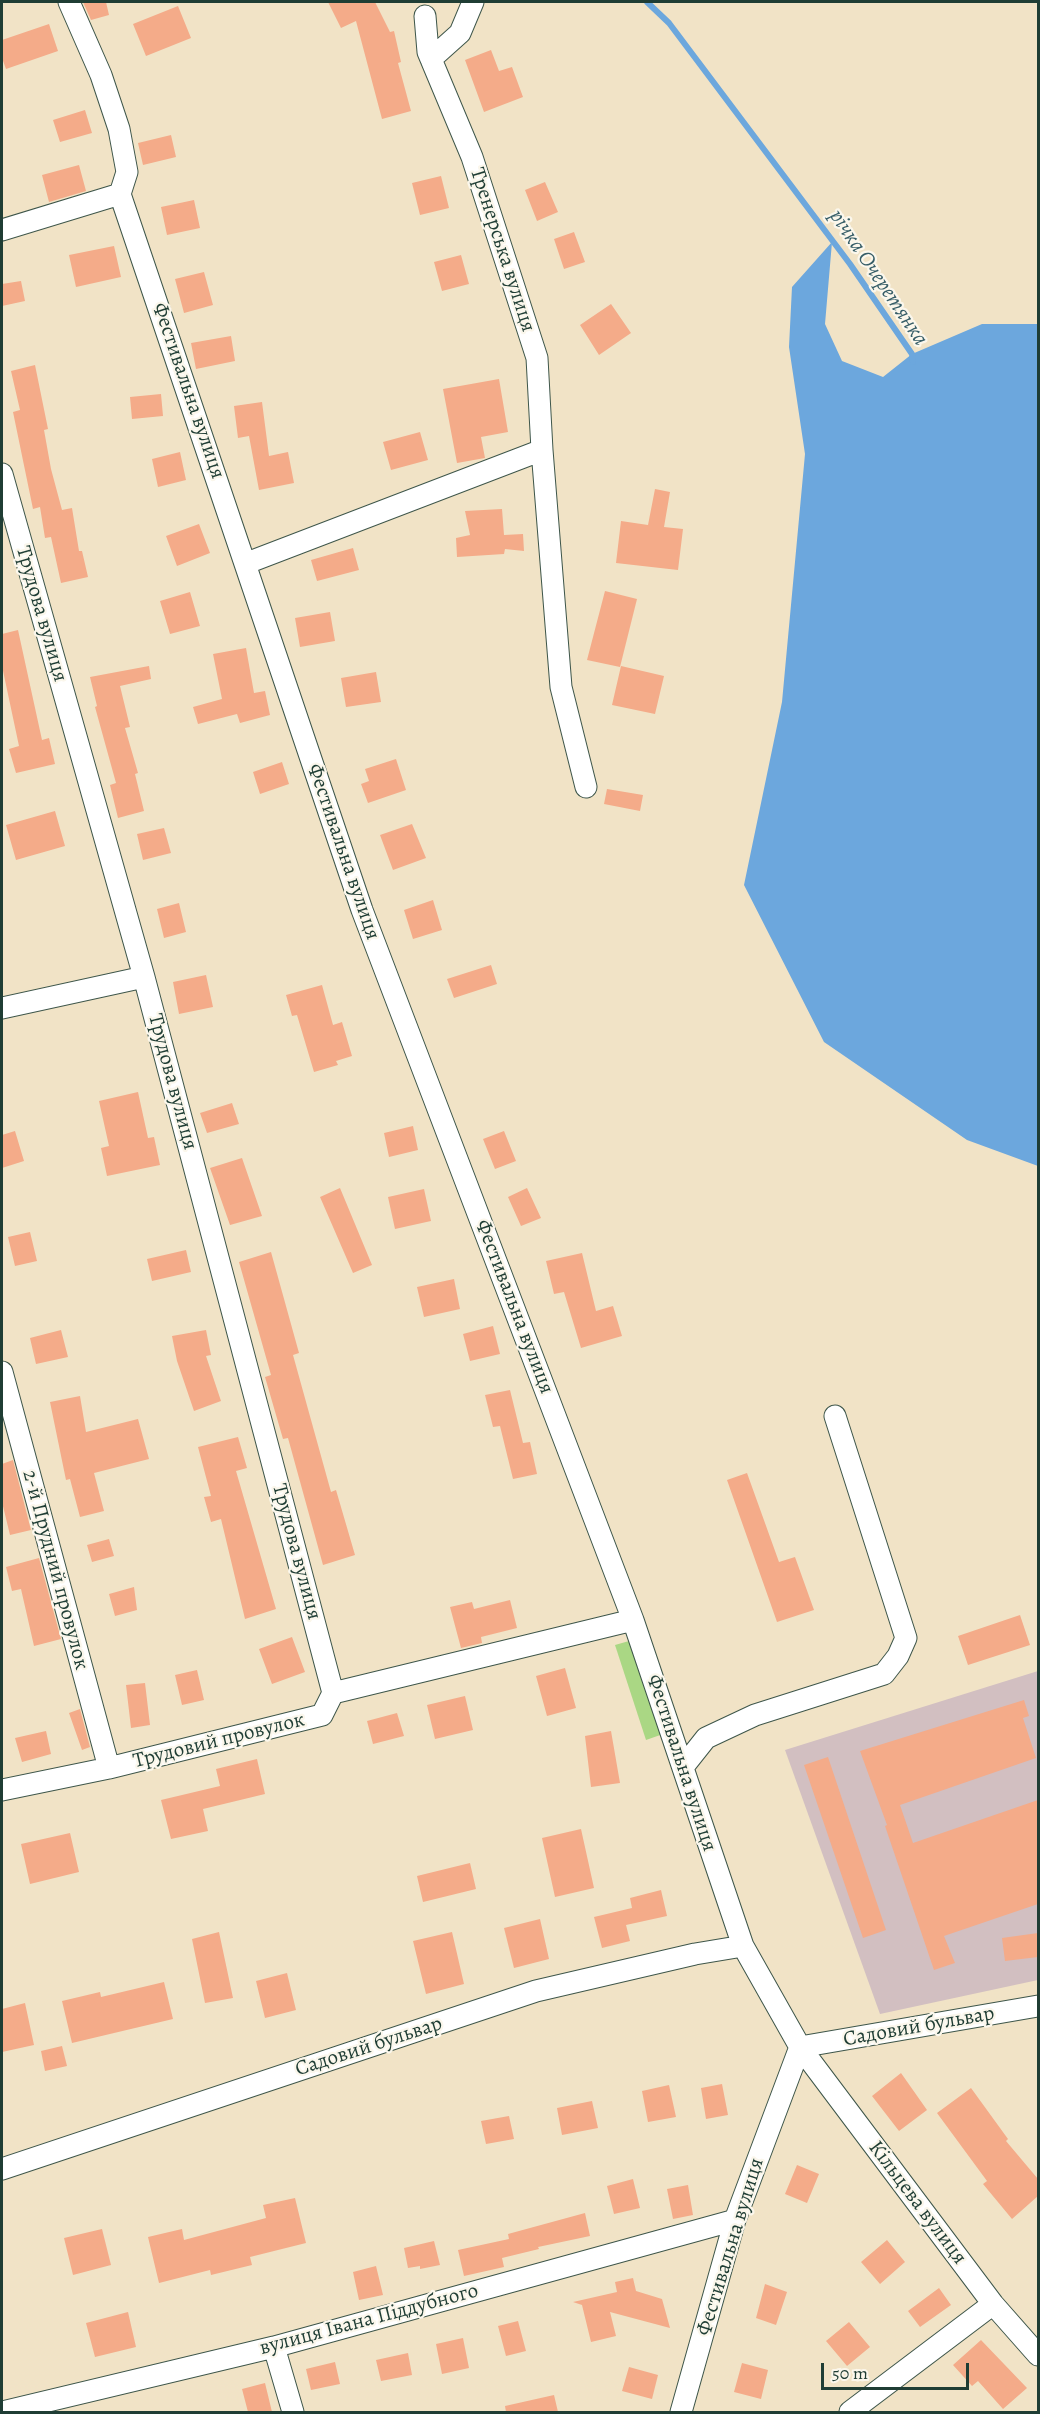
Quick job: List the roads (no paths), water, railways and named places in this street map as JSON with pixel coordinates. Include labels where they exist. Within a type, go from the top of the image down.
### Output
[{"type":"street","points":[[2,230],[120,194],[128,172],[119,129],[101,75],[69,2]]},
{"type":"street","points":[[431,59],[460,33],[473,2]]},
{"type":"street","name":"Тренерська вулиця","points":[[425,16],[431,59],[472,157],[537,358],[561,687],[586,787]]},
{"type":"street","name":"Фестивальна вулиця","points":[[120,194],[247,563],[362,910],[633,1620],[684,1767],[725,1899],[743,1946],[800,2047],[735,2220],[681,2412]]},
{"type":"street","points":[[247,563],[542,450]]},
{"type":"street","name":"Трудова вулиця","points":[[2,474],[144,977],[333,1693]]},
{"type":"street","points":[[2,1008],[144,977]]},
{"type":"street","name":"2-й Прудний провулок","points":[[2,1372],[109,1768]]},
{"type":"street","points":[[684,1767],[706,1738],[755,1715],[884,1674],[898,1656],[906,1638],[835,1416]]},
{"type":"street","points":[[333,1693],[633,1620]]},
{"type":"street","name":"Трудовий провулок","points":[[2,1790],[109,1768],[322,1715],[333,1693]]},
{"type":"street","name":"Садовий бульвар","points":[[2,2169],[536,1991],[695,1954],[743,1946]]},
{"type":"street","name":"Садовий бульвар","points":[[800,2047],[1038,2006]]},
{"type":"street","name":"Кільцева вулиця","points":[[800,2047],[993,2304],[1038,2355]]},
{"type":"street","name":"вулиця Івана Піддубного","points":[[2,2412],[73,2404],[735,2220]]},
{"type":"street","points":[[850,2412],[993,2304]]},
{"type":"street","points":[[274,2347],[292,2412]]},
{"type":"water","points":[[832,242],[825,324],[842,361],[883,377],[912,354],[982,324],[1038,324],[1038,1166],[967,1140],[824,1042],[744,885],[782,702],[805,454],[789,347],[792,287]]},
{"type":"waterway","name":"річка Очеретянка","points":[[647,2],[669,23],[850,264],[912,354],[913,362]]}]
